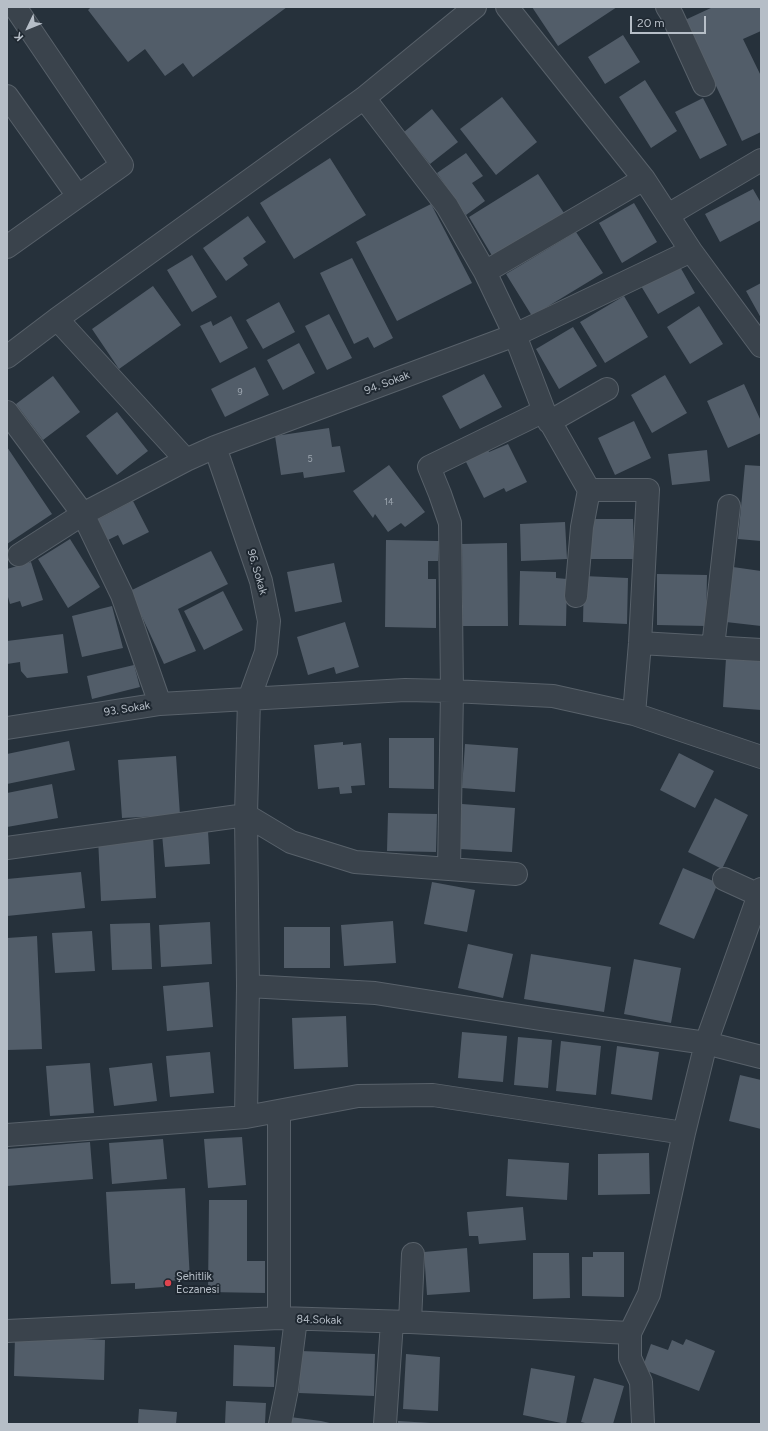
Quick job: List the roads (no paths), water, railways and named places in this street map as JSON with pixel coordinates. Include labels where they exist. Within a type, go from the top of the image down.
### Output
[{"type":"street","points":[[7,247],[122,165],[15,7]]},
{"type":"street","points":[[507,7],[644,179],[692,251],[761,346]]},
{"type":"street","points":[[7,357],[57,319],[364,98],[472,8]]},
{"type":"street","points":[[676,10],[704,85]]},
{"type":"street","points":[[7,96],[78,196]]},
{"type":"street","points":[[364,98],[447,206],[485,272],[514,335],[546,416],[589,490],[582,527],[576,596]]},
{"type":"street","points":[[668,215],[761,160]]},
{"type":"street","points":[[485,272],[644,179]]},
{"type":"street","name":"94. Sokak","points":[[19,555],[83,514],[186,460],[215,447],[514,335],[692,251]]},
{"type":"street","points":[[57,319],[186,460]]},
{"type":"street","points":[[449,869],[452,690],[450,523],[429,468],[607,389]]},
{"type":"street","points":[[7,412],[83,514],[122,595],[160,704]]},
{"type":"street","name":"96. Sokak","points":[[215,447],[261,582],[269,621],[266,652],[249,699],[246,815],[248,986],[246,1117]]},
{"type":"street","points":[[589,490],[648,490],[640,643],[634,714]]},
{"type":"street","points":[[713,647],[729,506]]},
{"type":"street","points":[[640,643],[761,650]]},
{"type":"street","name":"93. Sokak","points":[[7,728],[160,704],[405,690],[452,690],[554,696],[634,714],[761,757]]},
{"type":"street","points":[[7,848],[246,815],[292,842],[356,862],[516,874]]},
{"type":"street","points":[[643,1424],[641,1382],[630,1358],[630,1333],[649,1294],[684,1133],[706,1043],[760,892],[724,879]]},
{"type":"street","points":[[248,986],[375,993],[706,1043],[761,1056]]},
{"type":"street","points":[[7,1135],[246,1117],[358,1096],[432,1095],[684,1133]]},
{"type":"street","points":[[279,1112],[287,1319],[287,1389],[280,1424]]},
{"type":"street","points":[[385,1424],[413,1254]]},
{"type":"street","name":"84.Sokak","points":[[7,1331],[287,1319],[401,1322],[630,1333]]},
{"type":"place","name":"Şehitlik Eczanesi","points":[[168,1283]]}]
